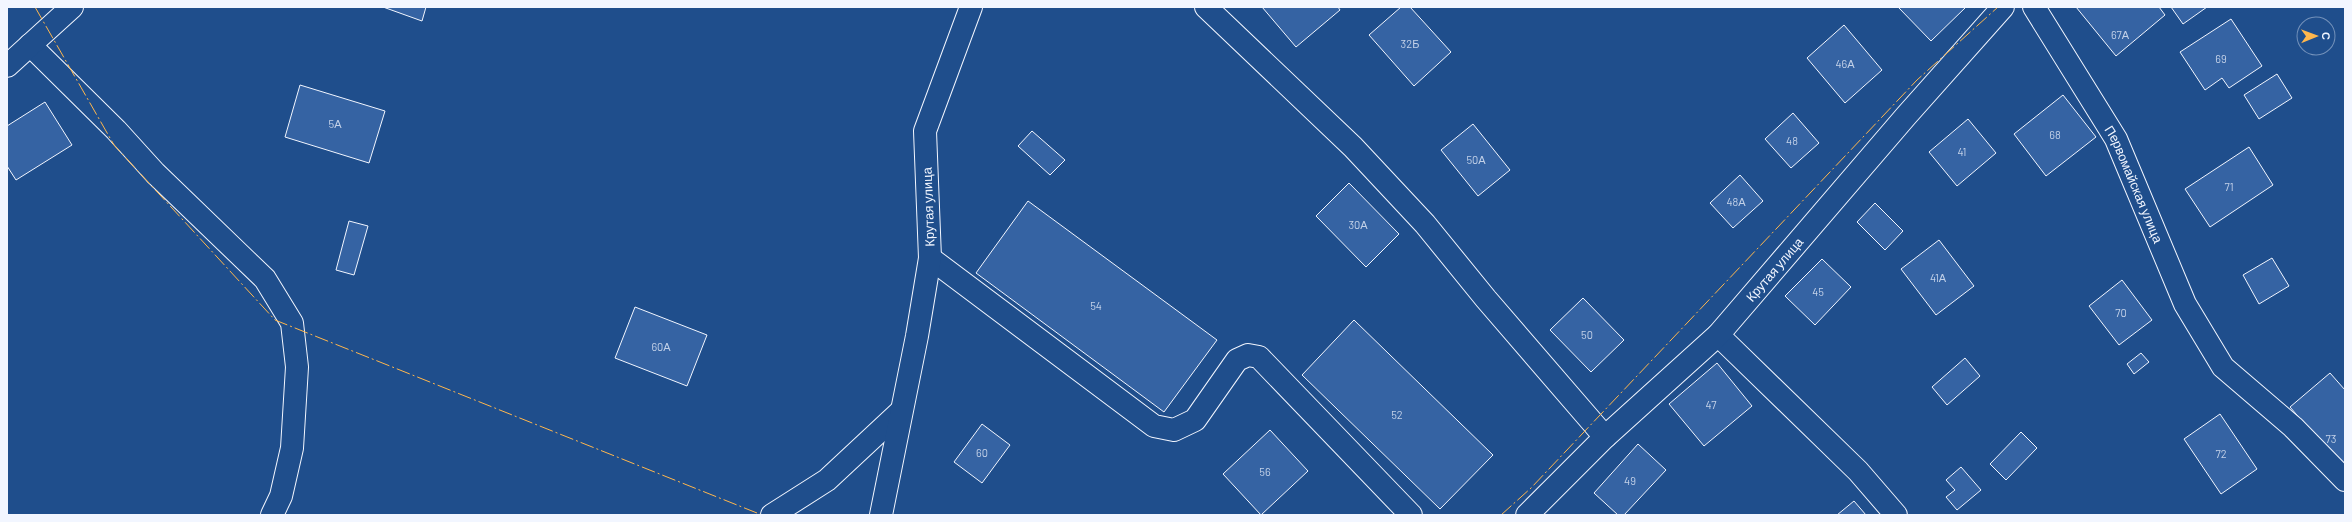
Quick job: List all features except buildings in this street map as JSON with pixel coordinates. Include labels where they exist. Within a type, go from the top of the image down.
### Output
[{"type":"street","points":[[7,66],[72,7]]},
{"type":"street","name":"Крутая улица","points":[[881,515],[900,412],[917,336],[930,258],[925,131],[972,7]]},
{"type":"street","points":[[1206,7],[1353,148],[1425,224],[1486,299],[1605,437]]},
{"type":"street","name":"Крутая улица","points":[[1527,515],[1605,437],[1718,335],[1906,116],[2004,7]]},
{"type":"street","name":"Первомайская улица","points":[[2034,7],[2116,139],[2185,304],[2223,367],[2293,427],[2345,480]]},
{"type":"street","points":[[30,45],[116,130],[155,174],[265,279],[292,323],[297,367],[292,448],[281,496],[272,515]]},
{"type":"street","points":[[930,258],[1154,426],[1174,430],[1195,420],[1237,360],[1248,355],[1259,357],[1411,515]]},
{"type":"street","points":[[1718,335],[1858,471],[1896,515]]},
{"type":"street","points":[[772,515],[828,480],[900,412]]},
{"type":"power","points":[[35,7],[114,145],[275,320],[762,515]]},
{"type":"power","points":[[1501,515],[1531,488],[1917,80],[1998,7]]}]
